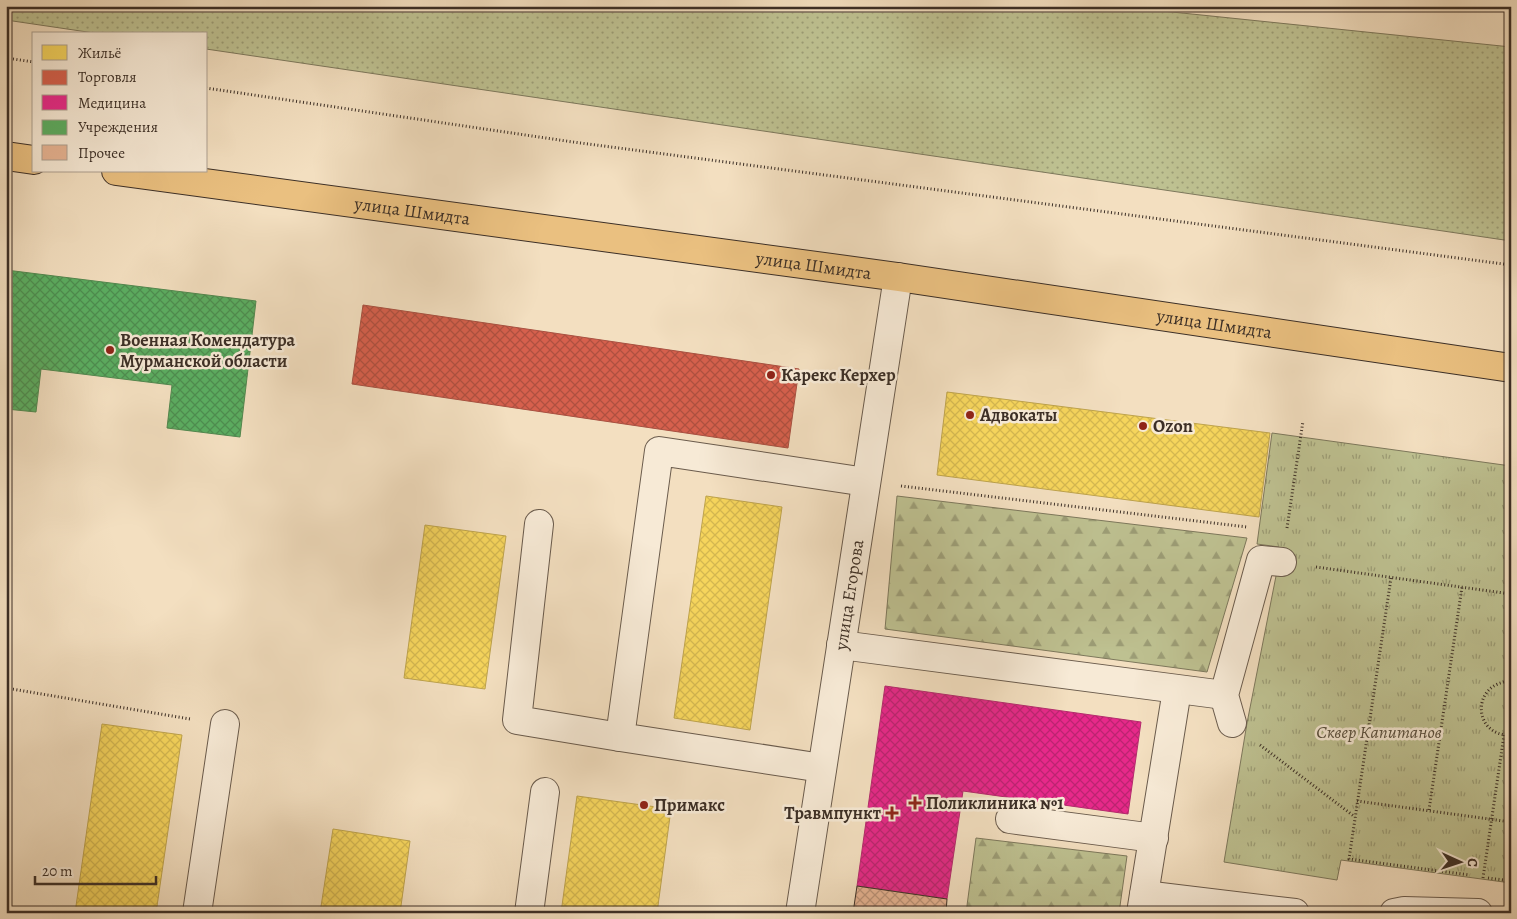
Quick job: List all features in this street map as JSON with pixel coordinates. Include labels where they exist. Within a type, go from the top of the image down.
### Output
[{"type":"main road","points":[[6,156],[32,160]]},
{"type":"main road","name":"улица Шмидта","points":[[123,172],[898,276],[1511,368]]},
{"type":"street","name":"улица Егорова","points":[[800,913],[898,276]]},
{"type":"street","points":[[620,736],[659,451],[866,482]]},
{"type":"street","points":[[538,524],[517,720],[822,768]]},
{"type":"street","points":[[1232,723],[1224,695],[1261,560],[1282,562]]},
{"type":"street","points":[[841,645],[1224,695]]},
{"type":"street","points":[[1178,690],[1143,904],[1295,913]]},
{"type":"street","points":[[197,913],[225,724]]},
{"type":"street","points":[[529,913],[545,792]]},
{"type":"street","points":[[1010,819],[1154,838]]},
{"type":"street","points":[[1394,913],[1404,911],[1478,913]]},
{"type":"path","points":[[6,58],[32,62]]},
{"type":"path","points":[[208,88],[583,143],[1511,265]]},
{"type":"path","points":[[1303,421],[1282,562],[1511,594]]},
{"type":"path","points":[[866,482],[1257,528]]},
{"type":"path","points":[[1391,578],[1348,859],[1473,876]]},
{"type":"path","points":[[1429,810],[1462,587]]},
{"type":"path","points":[[1511,681],[1501,682],[1492,686],[1484,694],[1481,704],[1481,715],[1486,724],[1494,732],[1511,735]]},
{"type":"path","points":[[6,688],[225,724]]},
{"type":"path","points":[[1232,723],[1355,817]]},
{"type":"path","points":[[1504,735],[1483,877],[1511,881]]},
{"type":"path","points":[[1357,801],[1511,822]]},
{"type":"green space","points":[[6,6],[1114,6],[1511,47],[1511,241],[208,49],[208,32],[87,32],[6,20]]},
{"type":"green space","name":"Сквер Капитанов","points":[[1272,433],[1511,466],[1511,883],[1341,860],[1337,880],[1224,862],[1247,723],[1276,576],[1279,547],[1257,544]]},
{"type":"green space","points":[[897,496],[1247,538],[1207,672],[885,629]]},
{"type":"green space","points":[[976,838],[1127,856],[1119,913],[966,913]]},
{"type":"building: Жильё","points":[[947,392],[1270,433],[1259,517],[937,475]]},
{"type":"building: Жильё","points":[[706,496],[782,507],[750,730],[674,718]]},
{"type":"building: Жильё","points":[[425,525],[506,536],[485,689],[404,678]]},
{"type":"building: Жильё","points":[[102,724],[182,735],[156,913],[75,913]]},
{"type":"building: Жильё","points":[[577,796],[671,809],[657,913],[561,913]]},
{"type":"building: Жильё","points":[[333,829],[410,841],[400,913],[320,913]]},
{"type":"building: Торговля","points":[[363,305],[799,369],[788,448],[352,384]]},
{"type":"building: Медицина","name":"Поликлиника №1","points":[[885,686],[1141,722],[1128,814],[963,791],[947,899],[857,886]]},
{"type":"building: Учреждения","points":[[6,270],[256,301],[240,437],[167,428],[172,385],[41,369],[36,412],[6,409]]},
{"type":"building: Прочее","points":[[857,886],[947,899],[946,913],[853,913]]},
{"type":"place","name":"Военная Комендатура Мурманской области","points":[[110,350]]},
{"type":"place","name":"Карекс Керхер","points":[[771,375]]},
{"type":"place","name":"Адвокаты","points":[[970,415]]},
{"type":"place","name":"Ozon","points":[[1143,426]]},
{"type":"place","name":"Поликлиника №1","points":[[915,803]]},
{"type":"place","name":"Примакс","points":[[644,805]]},
{"type":"place","name":"Травмпункт","points":[[892,813]]}]
